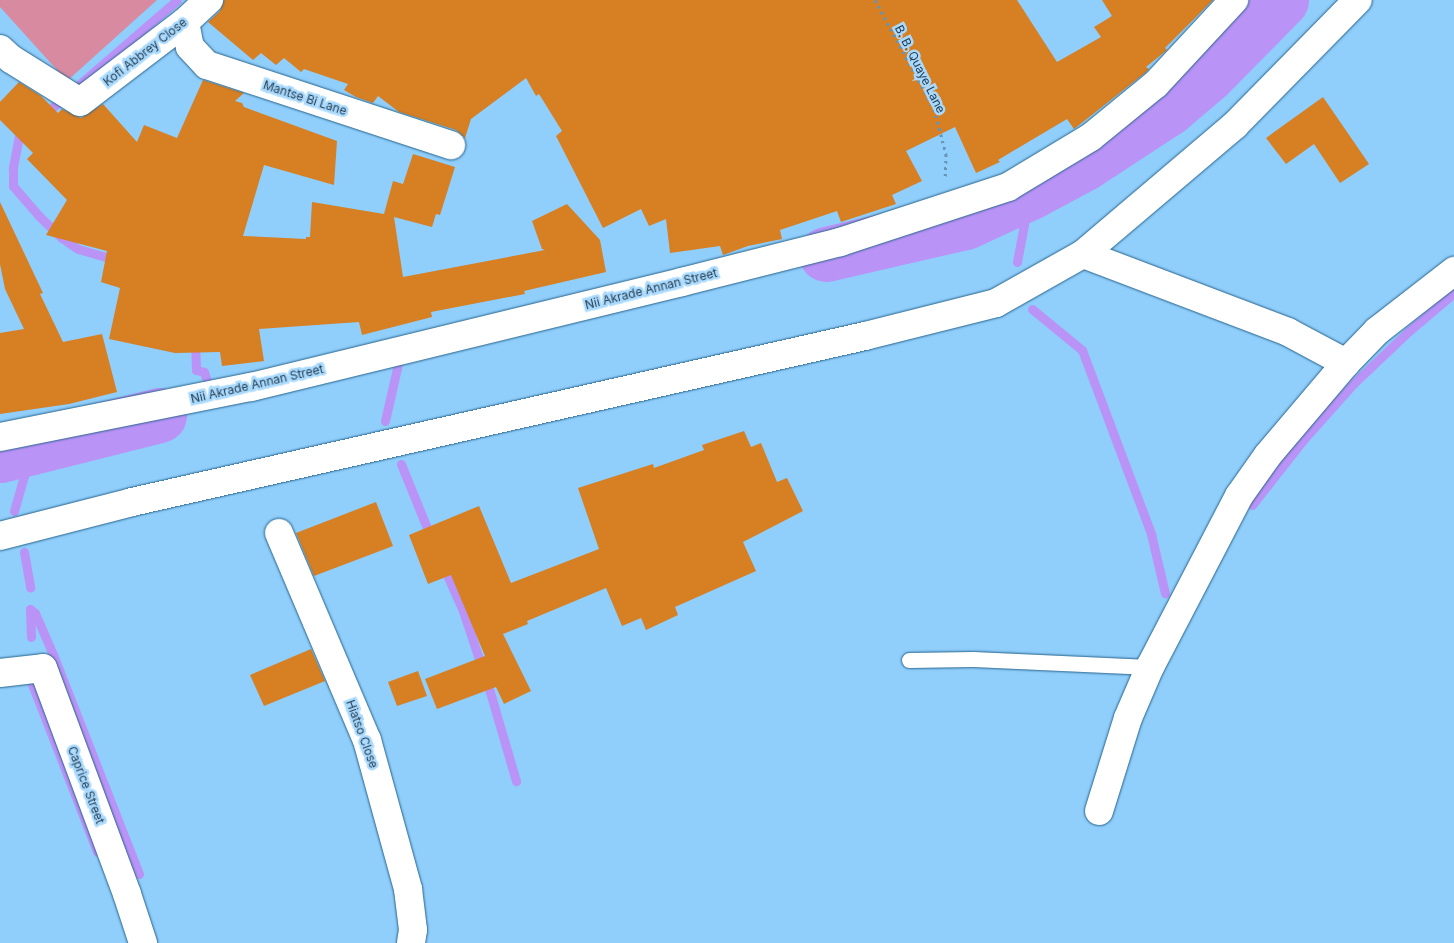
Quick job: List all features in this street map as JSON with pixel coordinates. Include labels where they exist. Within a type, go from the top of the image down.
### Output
[{"type":"street","name":"Kofi Abbrey Close","points":[[4,58],[80,102],[185,22],[209,0]]},
{"type":"street","name":"Nii Akrade Annan Street","points":[[0,437],[260,384],[840,242],[1008,186],[1091,137],[1156,84],[1234,0]]},
{"type":"street","points":[[0,536],[132,502],[865,336],[996,303],[1082,254],[1235,124],[1358,0]]},
{"type":"street","name":"Mantse Bi Lane","points":[[185,22],[190,47],[207,66],[451,145]]},
{"type":"street","points":[[1082,254],[1288,332],[1346,363]]},
{"type":"street","points":[[1099,811],[1128,718],[1150,666],[1239,496],[1268,455],[1346,363],[1377,331],[1454,271]]},
{"type":"street","name":"Hiatso Close","points":[[279,533],[367,740],[408,889],[412,930],[411,943]]},
{"type":"street","name":"Caprice Street","points":[[0,673],[44,668],[127,894],[143,943]]},
{"type":"lane","points":[[908,660],[973,659],[1150,666]]},
{"type":"path","name":"B. B. Quaye Lane","points":[[875,0],[934,109],[946,154],[944,208]]},
{"type":"shaded area","points":[[0,0],[157,0],[67,81],[0,7]]},
{"type":"building","points":[[224,0],[1017,0],[1057,62],[1101,37],[1094,27],[1112,16],[1102,0],[1213,0],[1165,48],[1167,50],[1146,67],[1149,69],[1145,73],[1074,129],[1067,119],[998,160],[1000,162],[976,173],[955,127],[906,151],[922,181],[892,195],[896,204],[841,222],[837,211],[780,230],[782,239],[748,246],[723,255],[720,246],[670,253],[666,219],[649,226],[641,209],[603,228],[556,136],[562,131],[539,94],[536,96],[526,78],[471,119],[465,138],[456,130],[399,112],[378,96],[373,103],[356,97],[344,90],[348,84],[304,69],[301,72],[284,58],[276,65],[261,53],[253,60],[208,22],[220,11]]},
{"type":"building","points":[[203,80],[244,93],[235,101],[242,103],[244,107],[337,141],[334,185],[264,165],[243,236],[306,239],[306,237],[310,237],[312,202],[384,214],[393,181],[403,184],[413,154],[455,167],[440,215],[436,214],[432,227],[394,217],[403,277],[545,250],[542,249],[532,221],[567,204],[600,240],[606,272],[524,291],[525,294],[431,312],[432,317],[362,335],[359,322],[259,329],[264,361],[222,366],[220,352],[175,353],[109,339],[120,288],[101,282],[107,251],[46,235],[67,200],[27,159],[33,153],[0,120],[0,102],[19,82],[41,96],[58,113],[62,109],[81,118],[103,104],[137,142],[144,125],[177,138]]},
{"type":"building","points":[[1323,97],[1369,164],[1340,183],[1314,144],[1286,164],[1266,138]]},
{"type":"building","points":[[0,202],[43,293],[40,294],[63,342],[102,334],[117,392],[69,404],[0,414],[0,333],[24,329],[5,289],[0,264]]},
{"type":"building","points":[[744,431],[751,447],[761,443],[777,482],[787,478],[803,511],[743,542],[756,571],[675,607],[678,615],[646,630],[641,618],[622,626],[606,588],[527,621],[528,624],[503,634],[531,691],[504,704],[496,687],[437,709],[425,679],[485,656],[451,575],[428,584],[409,535],[479,506],[511,583],[599,549],[578,488],[653,464],[654,468],[704,450],[702,445]]},
{"type":"building","points":[[376,502],[393,546],[314,576],[296,533]]},
{"type":"building","points":[[311,649],[325,681],[264,706],[250,675]]},
{"type":"building","points":[[418,671],[427,696],[397,706],[388,682]]},
{"type":"waterway","points":[[45,114],[177,0]]},
{"type":"waterway","points":[[826,254],[965,222],[1030,192],[1084,163],[1168,108],[1208,74],[1281,0]]},
{"type":"waterway","points":[[25,131],[19,136],[13,168],[13,186],[39,216],[62,238],[78,249],[116,260]]},
{"type":"waterway","points":[[1017,262],[1030,192]]},
{"type":"waterway","points":[[1252,505],[1304,439],[1353,384],[1409,331],[1454,293]]},
{"type":"waterway","points":[[1032,309],[1082,350],[1151,534],[1165,593]]},
{"type":"waterway","points":[[195,340],[196,370],[204,372],[211,392]]},
{"type":"waterway","points":[[385,421],[400,355]]},
{"type":"waterway","points":[[0,455],[159,415]]},
{"type":"waterway","points":[[14,511],[32,448]]},
{"type":"waterway","points":[[401,464],[431,538]]},
{"type":"waterway","points":[[24,552],[30,587]]},
{"type":"waterway","points":[[443,566],[463,611],[490,692],[516,781]]},
{"type":"waterway","points":[[30,609],[35,613],[54,657],[139,874]]},
{"type":"waterway","points":[[30,609],[31,637]]},
{"type":"waterway","points":[[32,684],[97,852]]}]
